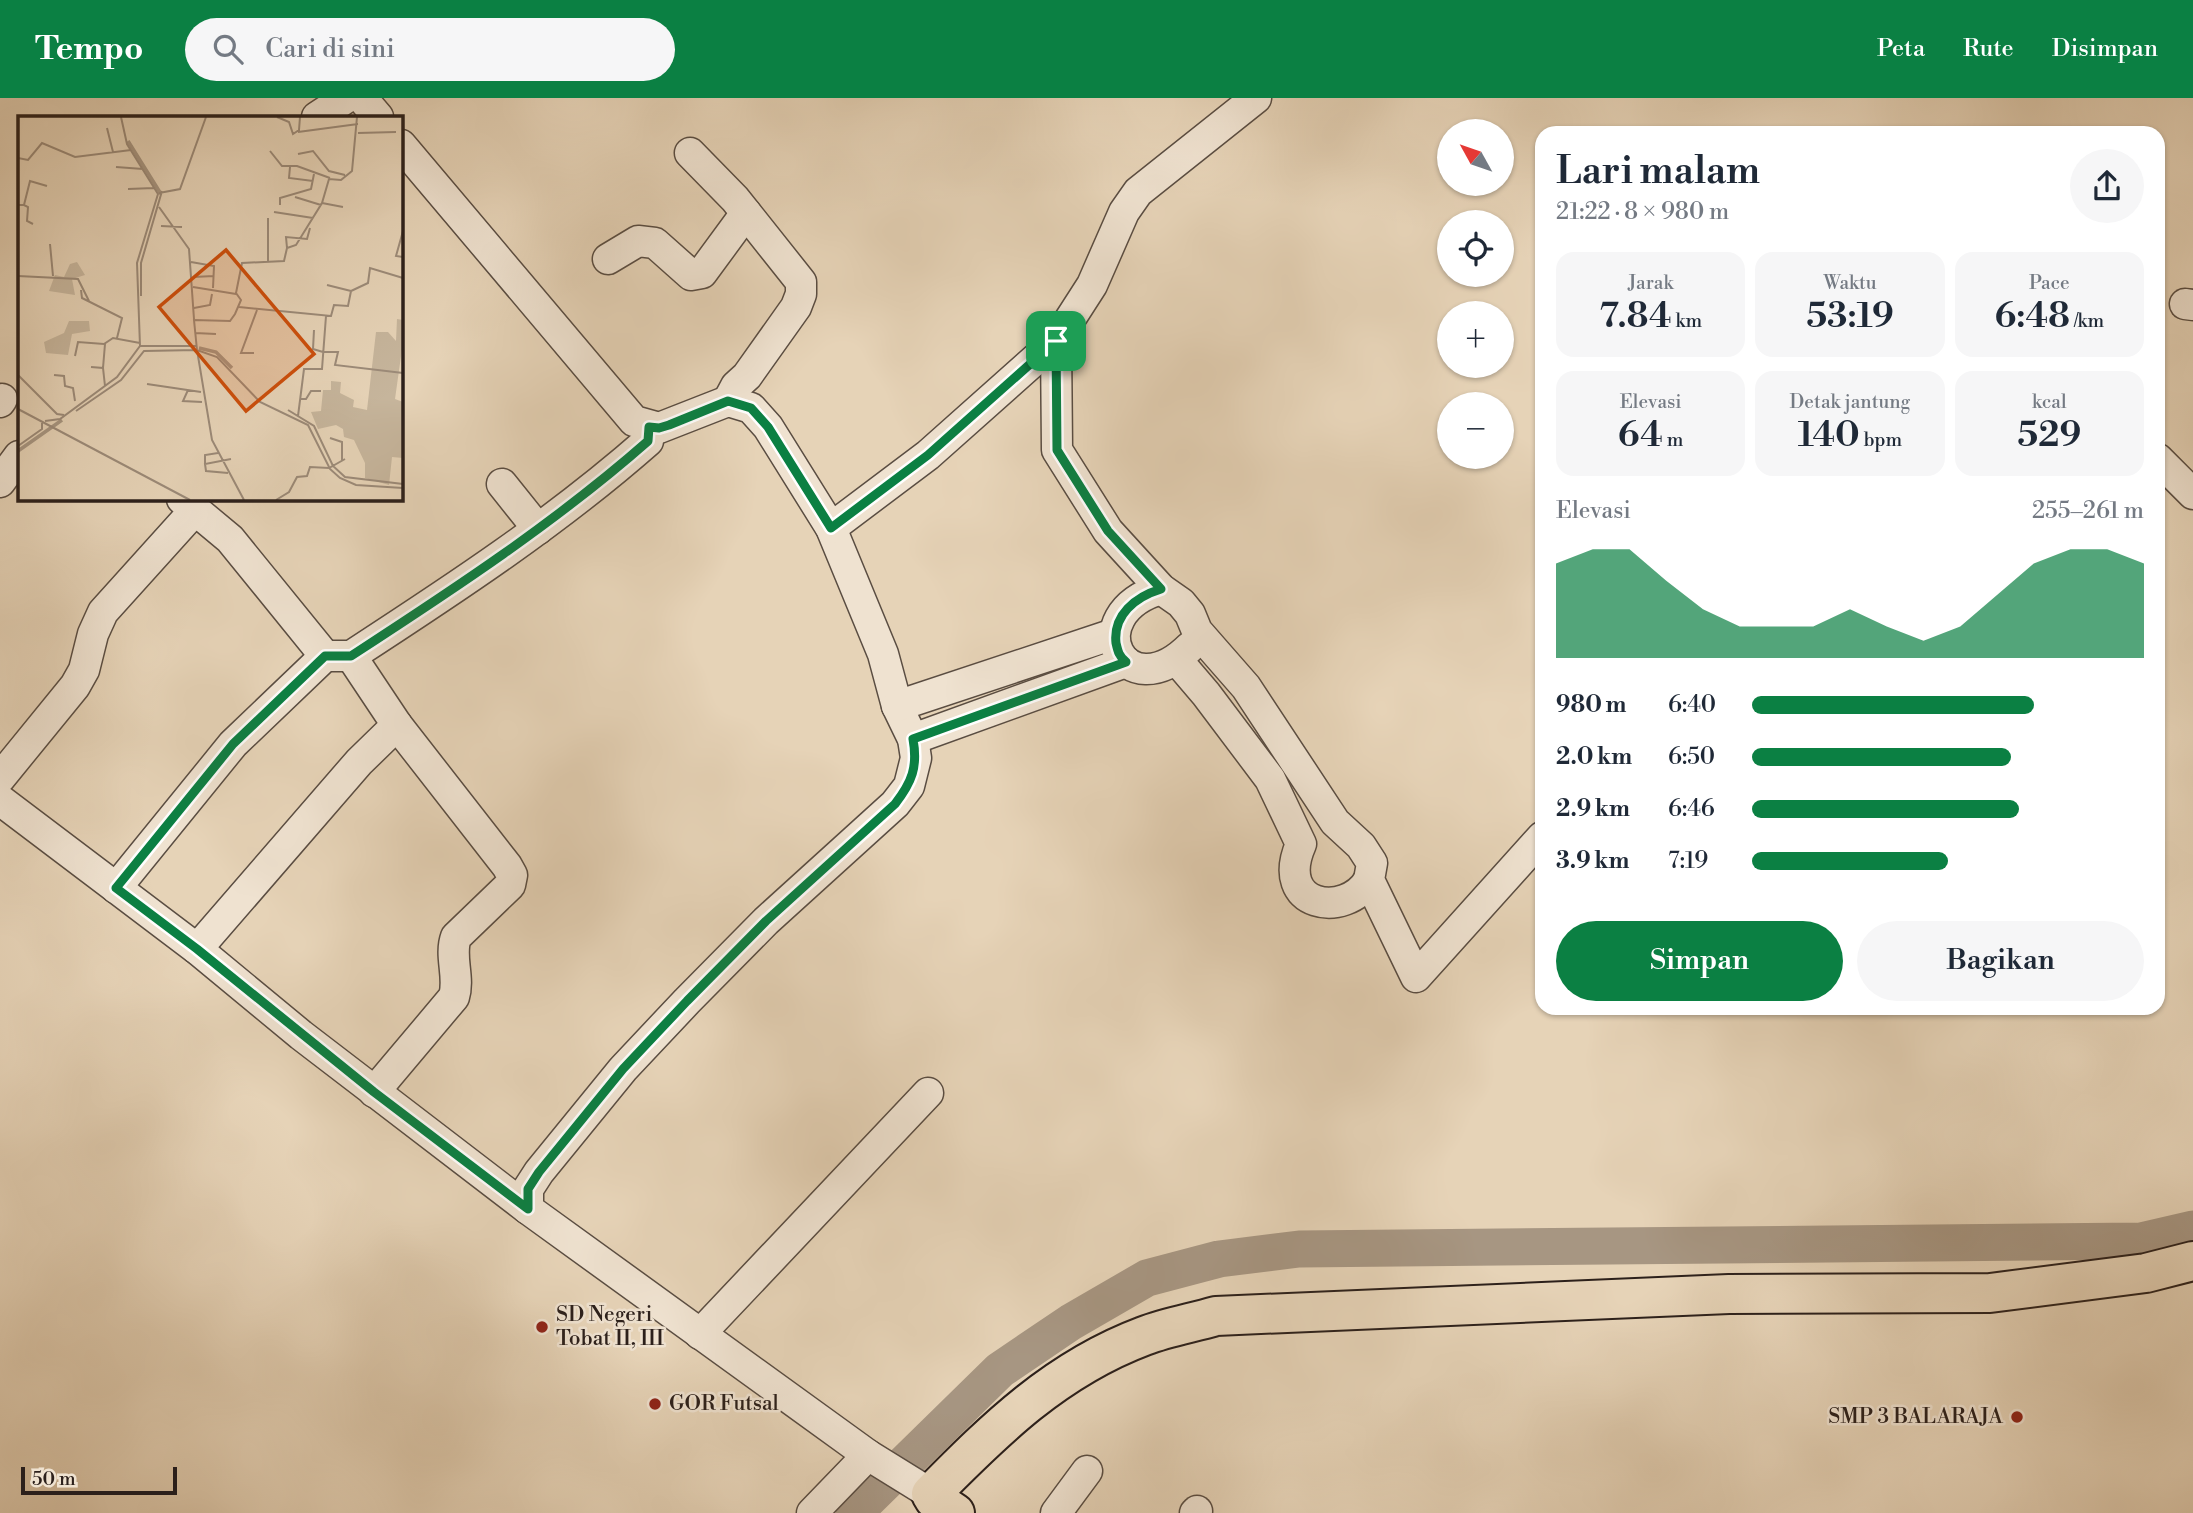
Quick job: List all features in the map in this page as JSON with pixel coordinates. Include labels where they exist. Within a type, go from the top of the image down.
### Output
[{"type":"main road","points":[[932,1502],[992,1432],[1055,1381],[1101,1354],[1145,1335],[1216,1316],[1729,1294],[1990,1293],[2146,1273],[2193,1261]]},
{"type":"street","points":[[319,116],[346,98]]},
{"type":"street","points":[[362,98],[377,116]]},
{"type":"street","points":[[831,528],[928,455],[1056,341],[1092,285],[1124,212],[1138,192],[1256,98]]},
{"type":"street","points":[[402,146],[634,421],[659,428],[728,401],[751,408],[768,427],[831,528],[883,654],[897,706],[913,739],[916,758],[909,786],[895,804],[766,921],[623,1069],[539,1172],[528,1189],[528,1209]]},
{"type":"street","points":[[690,153],[746,213],[801,282],[801,294],[796,307],[747,376],[736,386],[728,401]]},
{"type":"street","points":[[608,259],[638,241],[655,243],[691,275],[702,273],[746,213]]},
{"type":"street","points":[[1056,341],[1057,450],[1108,531],[1161,589],[1181,603],[1190,614],[1197,631],[1246,687],[1335,822],[1361,846],[1372,863],[1364,890],[1344,900],[1325,903],[1309,898],[1298,888],[1293,874],[1295,856],[1301,844],[1320,828],[1335,822]]},
{"type":"street","points":[[116,888],[233,744],[338,656],[493,563],[604,480],[648,441],[649,427]]},
{"type":"street","points":[[0,482],[18,457]]},
{"type":"street","points":[[2165,466],[2193,494]]},
{"type":"street","points":[[502,484],[538,529]]},
{"type":"street","points":[[0,778],[75,687],[84,670],[93,634],[103,612],[188,504],[230,539],[338,656],[397,724],[512,875],[510,885],[456,937],[453,945],[458,985],[454,997],[374,1092]]},
{"type":"street","points":[[1161,589],[1122,612],[1114,634],[1118,654],[1126,662],[1145,670],[1160,667],[1177,660],[1196,638],[1197,631]]},
{"type":"street","points":[[897,706],[1114,634]]},
{"type":"street","points":[[1177,660],[1270,779],[1301,844]]},
{"type":"street","points":[[913,739],[1126,662]]},
{"type":"street","points":[[197,949],[359,762],[397,724]]},
{"type":"street","points":[[0,800],[197,949],[374,1092],[528,1209],[932,1502]]},
{"type":"street","points":[[1369,880],[1416,977],[1535,845]]},
{"type":"street","points":[[700,1334],[928,1093]]},
{"type":"street","points":[[812,1513],[876,1460]]},
{"type":"street","points":[[1056,1513],[1087,1471]]},
{"type":"waterway","points":[[854,1513],[1000,1370],[1071,1322],[1147,1278],[1219,1259],[1299,1249],[2141,1241],[2193,1229]]},
{"type":"place","name":"SD Negeri Tobat II, III","points":[[542,1327]]},
{"type":"place","name":"GOR Futsal","points":[[655,1404]]},
{"type":"place","name":"SMP 3 BALARAJA","points":[[2017,1417]]},
{"type":"route","points":[[1056,341],[1057,450],[1108,531],[1161,589],[1122,612],[1118,619],[1114,634],[1116,649],[1126,662],[913,739],[916,758],[909,786],[895,804],[820,875],[766,921],[623,1069],[539,1172],[528,1189],[528,1209],[374,1092],[197,949],[116,888],[233,744],[325,656],[351,656],[493,563],[604,480],[648,441],[649,427],[669,425],[728,401],[751,408],[768,427],[831,528],[928,455],[1056,341]]}]
